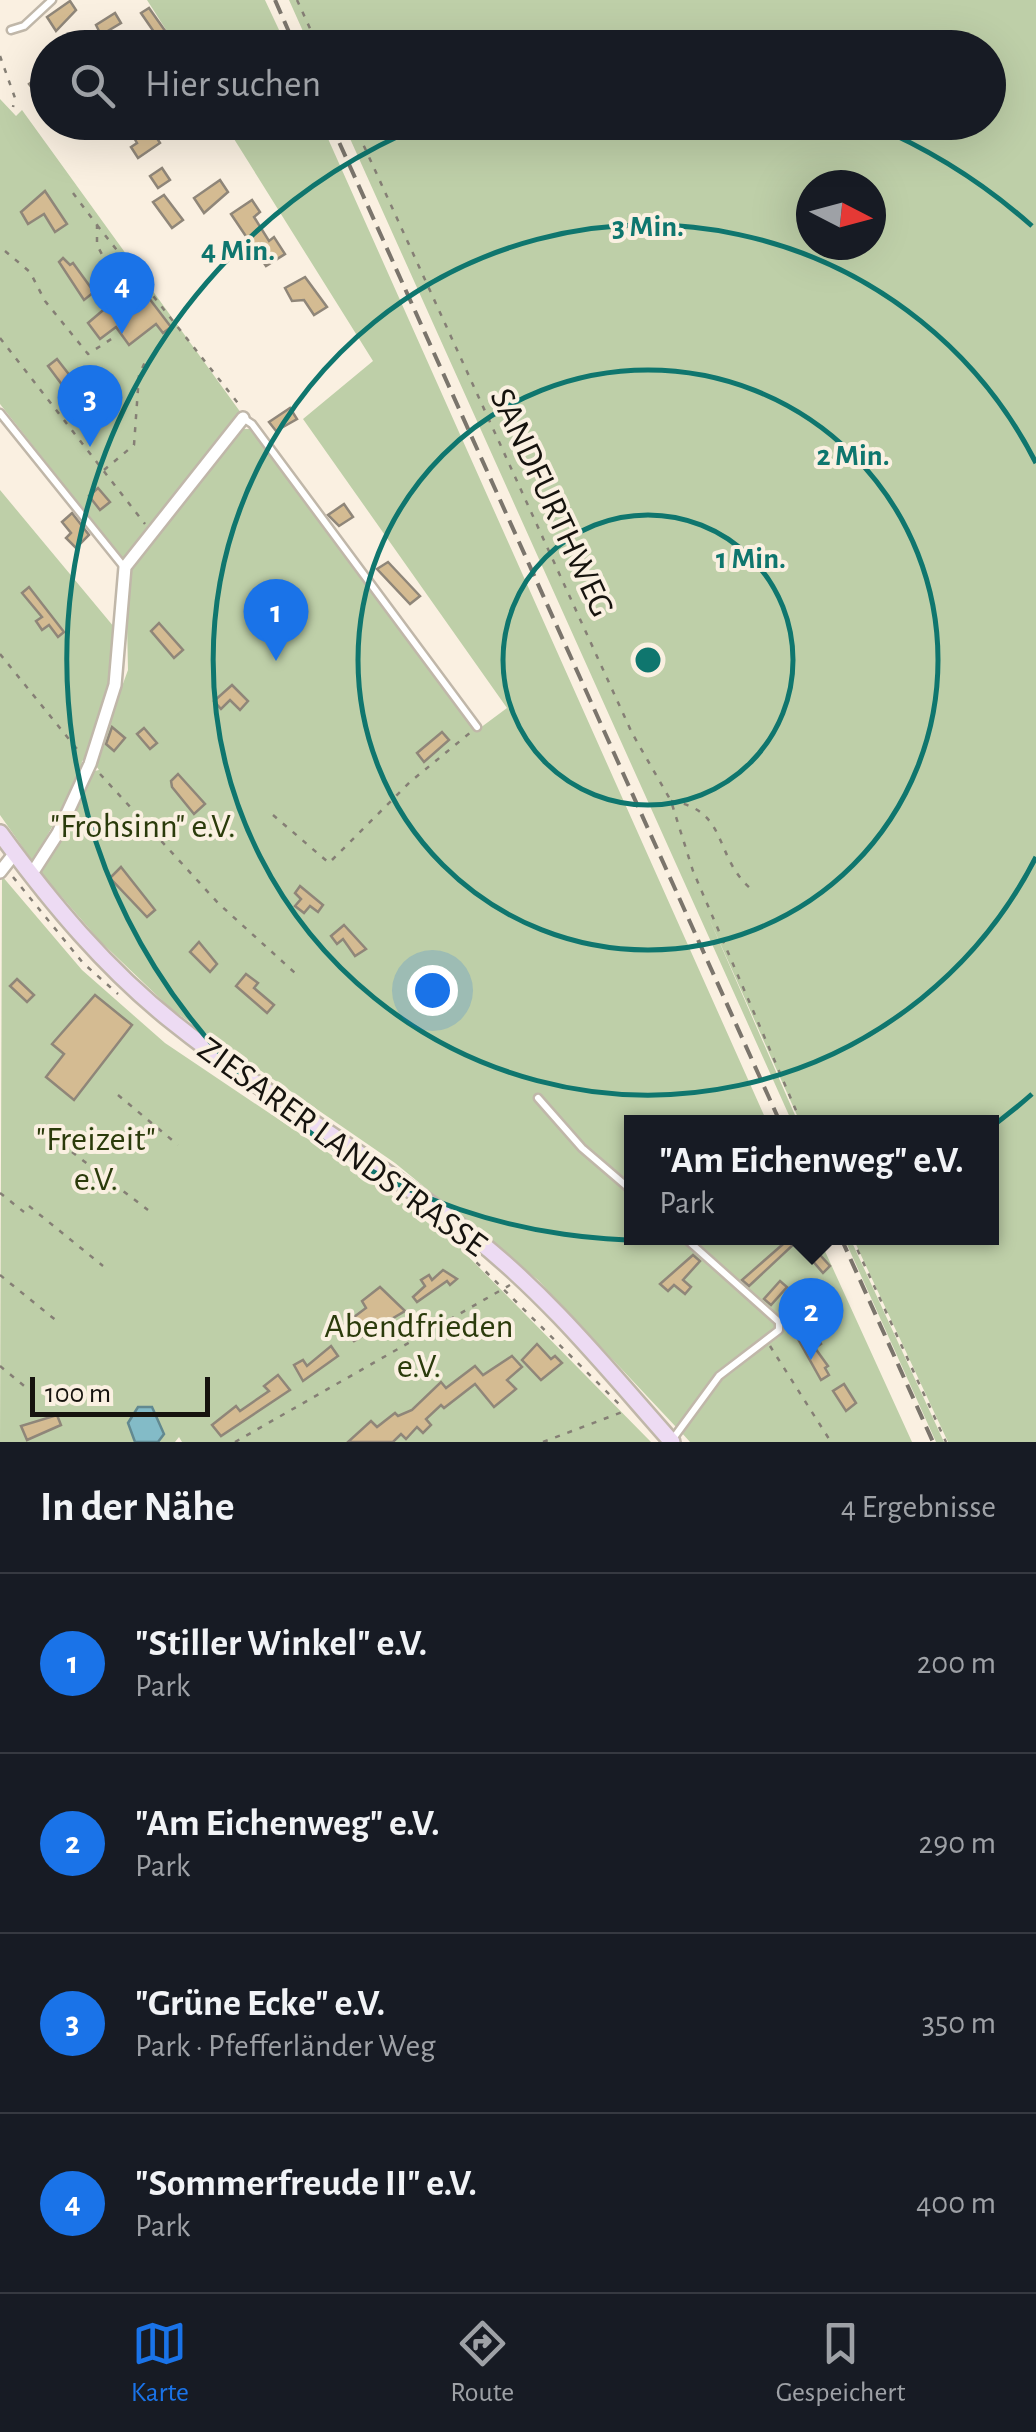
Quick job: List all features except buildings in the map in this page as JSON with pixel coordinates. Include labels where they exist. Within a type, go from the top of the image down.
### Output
[{"type":"main road","name":"ZIESARER LANDSTRASSE","points":[[0,833],[6,864],[31,875],[95,950],[174,1023],[392,1174],[519,1277],[631,1406],[672,1441]]},
{"type":"street","points":[[31,875],[58,833],[90,764],[110,701],[119,663],[120,578],[245,415]]},
{"type":"lane","points":[[11,30],[24,26],[52,0]]},
{"type":"lane","points":[[0,413],[125,568]]},
{"type":"lane","points":[[245,415],[477,727]]},
{"type":"lane","points":[[538,1098],[582,1148],[624,1184]]},
{"type":"lane","name":"ZIESARER LANDSTRASSE","points":[[672,1441],[719,1376],[779,1330],[778,1322],[693,1245]]},
{"type":"path","points":[[297,0],[311,30]]},
{"type":"path","points":[[0,56],[15,98],[13,108]]},
{"type":"path","name":"SANDFURTHWEG","points":[[361,140],[632,733],[671,801],[693,870],[798,1115]]},
{"type":"path","points":[[74,193],[245,415]]},
{"type":"path","points":[[97,225],[98,246],[106,264]]},
{"type":"path","points":[[5,251],[30,272],[44,301],[88,354],[116,336]]},
{"type":"path","points":[[0,338],[148,529]]},
{"type":"path","points":[[103,471],[134,445],[139,375],[146,362]]},
{"type":"path","points":[[0,654],[85,759]]},
{"type":"path","points":[[272,815],[329,863],[403,794],[410,782],[477,727]]},
{"type":"path","points":[[98,772],[218,902],[295,973]]},
{"type":"path","points":[[671,801],[692,804],[714,824],[731,872],[751,889]]},
{"type":"path","points":[[6,864],[84,963],[122,997]]},
{"type":"path","points":[[118,1095],[178,1145]]},
{"type":"path","points":[[72,1152],[148,1210]]},
{"type":"path","points":[[0,1193],[24,1212]]},
{"type":"path","points":[[30,1206],[103,1266]]},
{"type":"path","points":[[450,1237],[631,1406],[635,1421]]},
{"type":"path","points":[[855,1245],[946,1442]]},
{"type":"path","points":[[0,1275],[58,1322]]},
{"type":"path","points":[[235,1442],[519,1277]]},
{"type":"path","points":[[771,1347],[831,1442]]},
{"type":"path","points":[[0,1366],[30,1390]]},
{"type":"path","points":[[543,1442],[631,1406]]},
{"type":"green space","points":[[147,0],[265,0],[279,30],[166,30]]},
{"type":"green space","points":[[289,0],[1036,0],[1036,1442],[948,1442],[856,1245],[999,1245],[999,1115],[797,1115],[708,916],[795,1115],[789,1115],[351,140],[1006,140],[1006,30],[302,30]]},
{"type":"green space","points":[[0,99],[16,116],[22,110],[30,121],[30,140],[44,140],[241,413],[124,561],[0,404]]},
{"type":"green space","name":"\"Frohsinn\" e.V.","points":[[235,140],[329,140],[764,1115],[624,1115],[624,1245],[822,1245],[912,1442],[690,1442],[681,1432],[721,1379],[783,1331],[778,1327],[717,1373],[676,1427],[538,1280],[395,1163],[171,1009],[100,941],[41,873],[60,842],[90,772],[99,770],[94,763],[128,670],[126,576],[239,429],[252,429],[476,731],[507,708],[303,419],[373,361]]},
{"type":"green space","points":[[0,490],[114,627],[111,683],[89,757],[82,761],[81,773],[33,862],[0,815]]},
{"type":"green space","points":[[2,876],[82,970],[165,1043],[397,1199],[459,1247],[651,1442],[182,1442],[179,1437],[175,1442],[158,1442],[164,1434],[128,1423],[135,1442],[0,1442]]},
{"type":"green space","points":[[847,1245],[853,1245],[944,1442],[936,1442]]},
{"type":"water","points":[[138,1407],[152,1407],[164,1434],[158,1442],[135,1442],[128,1423]]},
{"type":"railway","points":[[275,0],[288,30]]},
{"type":"railway","points":[[338,140],[777,1115]]},
{"type":"railway","points":[[844,1245],[933,1442]]},
{"type":"place","name":"\"Sommerfreude II\" e.V.","points":[[122,334]]},
{"type":"place","name":"\"Grüne Ecke\" e.V.","points":[[90,447]]},
{"type":"place","name":"\"Stiller Winkel\" e.V.","points":[[276,661]]},
{"type":"place","name":"\"Am Eichenweg\" e.V.","points":[[811,1360]]},
{"type":"park label","name":"\"Freizeit\" e.V.","points":[[96,1158]]},
{"type":"park label","name":"Abendfrieden e.V.","points":[[419,1345]]}]
